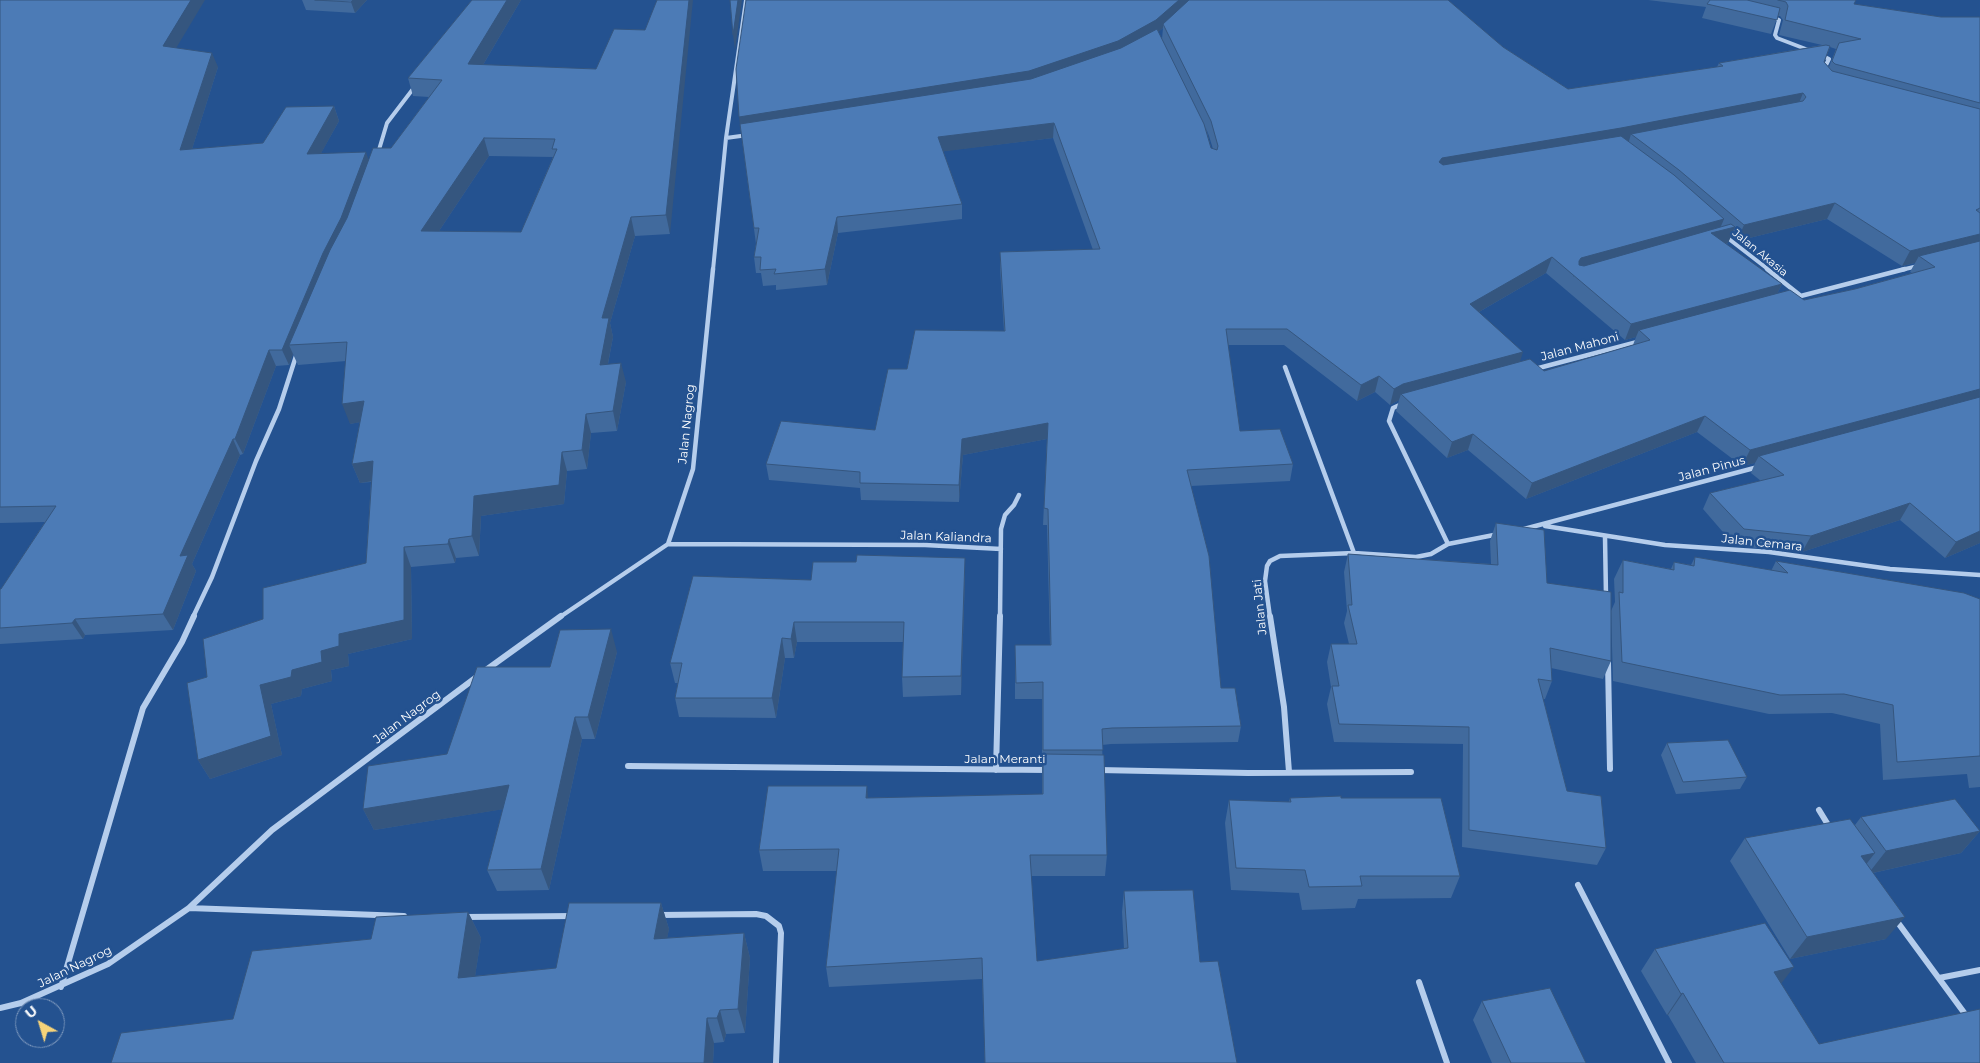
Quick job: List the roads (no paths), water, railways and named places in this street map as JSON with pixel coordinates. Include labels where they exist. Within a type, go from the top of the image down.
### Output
[{"type":"street","name":"Jalan Nagrog","points":[[0,1008],[21,1004],[108,964],[189,908],[272,830],[541,630],[668,544],[693,469],[726,138],[746,0]]},
{"type":"street","points":[[1767,16],[1779,20],[1775,35],[1777,38],[1825,56],[1828,59],[1821,77]]},
{"type":"street","points":[[377,156],[387,123],[420,80]]},
{"type":"street","points":[[726,138],[755,134]]},
{"type":"street","name":"Jalan Akasia","points":[[1718,230],[1801,296]]},
{"type":"street","points":[[1716,239],[1725,236]]},
{"type":"street","points":[[1791,299],[1926,264]]},
{"type":"street","name":"Jalan Mahoni","points":[[1534,369],[1648,339]]},
{"type":"street","points":[[61,987],[143,708],[182,642],[212,577],[256,461],[279,409],[300,347]]},
{"type":"street","points":[[1285,367],[1354,553]]},
{"type":"street","points":[[1409,402],[1393,408],[1389,422],[1448,544],[1505,533]]},
{"type":"street","name":"Jalan Pinus","points":[[1514,531],[1762,466]]},
{"type":"street","points":[[1001,549],[1001,529],[1005,516],[1019,495]]},
{"type":"street","name":"Jalan Cemara","points":[[1542,525],[1605,537],[1665,545],[1769,552],[1890,569],[1980,574]]},
{"type":"street","points":[[1605,537],[1606,605]]},
{"type":"street","name":"Jalan Kaliandra","points":[[668,544],[925,545],[1001,549],[1000,666],[996,770]]},
{"type":"street","name":"Jalan Jati","points":[[1290,772],[1286,745],[1284,707],[1265,581],[1267,566],[1270,561],[1280,556],[1354,553],[1416,557],[1431,554],[1448,544]]},
{"type":"street","points":[[1607,653],[1610,769]]},
{"type":"street","name":"Jalan Meranti","points":[[628,766],[1056,770]]},
{"type":"street","points":[[1096,770],[1411,772]]},
{"type":"street","points":[[1819,810],[1834,833]]},
{"type":"street","points":[[1578,885],[1669,1063]]},
{"type":"street","points":[[189,908],[412,917]]},
{"type":"street","points":[[1890,912],[1974,1026]]},
{"type":"street","points":[[648,915],[756,914],[766,916],[779,926],[781,933],[776,1063]]},
{"type":"street","points":[[461,917],[579,916]]},
{"type":"street","points":[[1940,978],[1980,970]]},
{"type":"street","points":[[1419,982],[1447,1063]]}]
